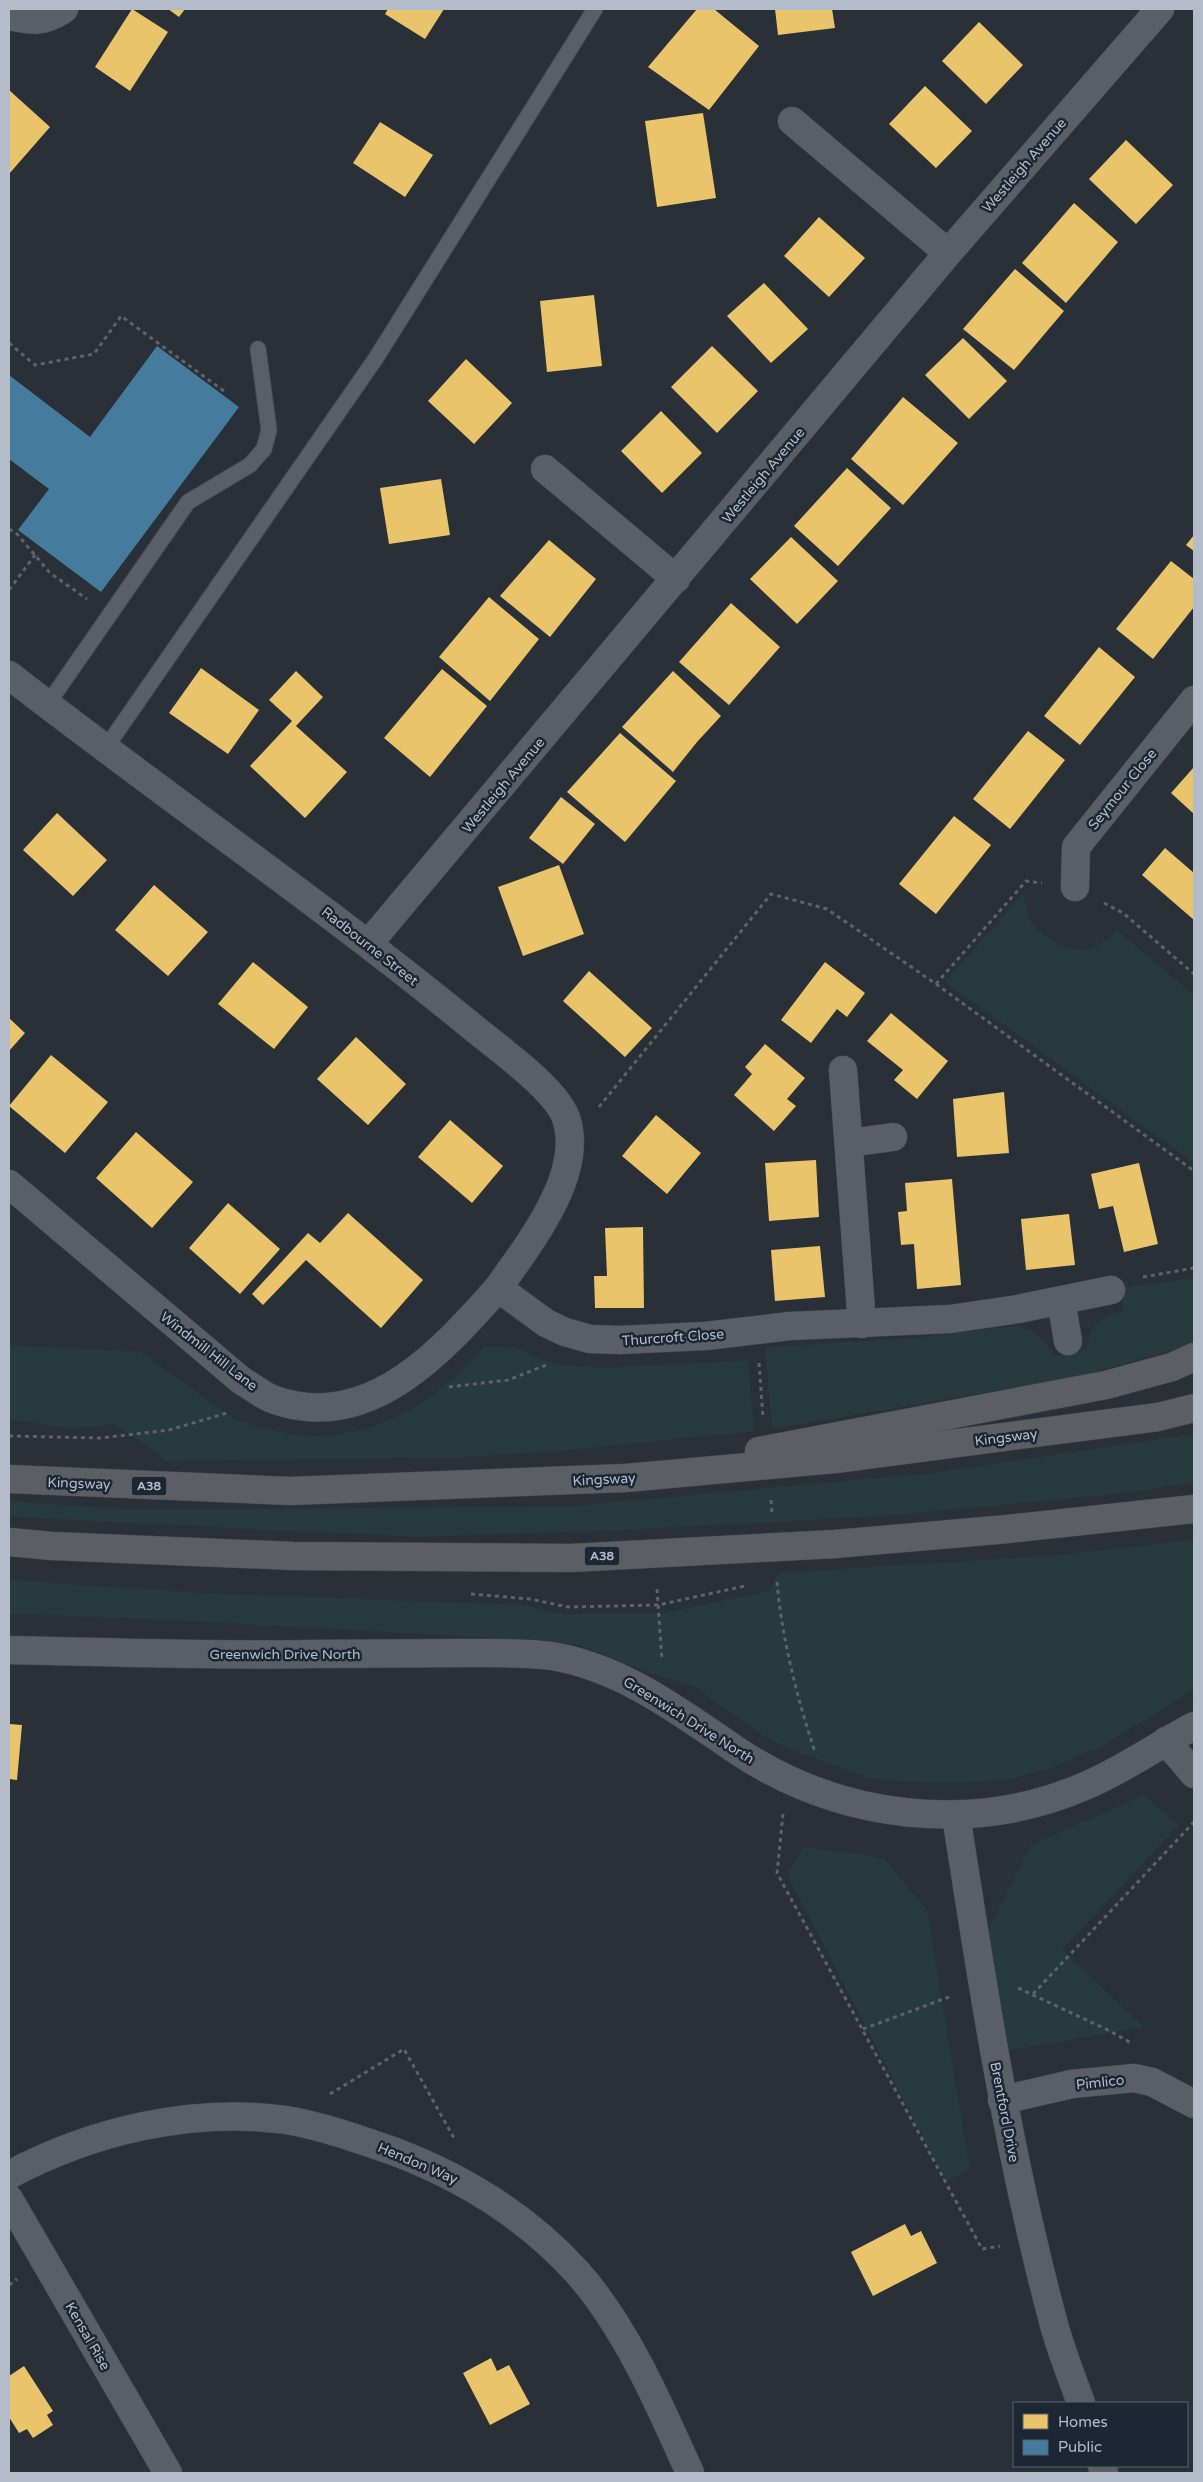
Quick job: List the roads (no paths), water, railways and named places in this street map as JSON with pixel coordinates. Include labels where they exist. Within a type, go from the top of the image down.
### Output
[{"type":"highway","points":[[626,1478],[840,1434],[1106,1385],[1172,1366],[1194,1357]]},
{"type":"highway","name":"Kingsway","points":[[9,1479],[290,1491],[626,1478],[835,1459],[1158,1417],[1194,1408]]},
{"type":"highway","name":"A38","points":[[9,1542],[294,1556],[571,1558],[835,1544],[1008,1529],[1194,1509]]},
{"type":"street","name":"Westleigh Avenue","points":[[369,943],[948,253],[1160,9]]},
{"type":"street","points":[[9,16],[37,22],[58,13]]},
{"type":"street","points":[[792,121],[948,253]]},
{"type":"street","points":[[546,469],[676,579]]},
{"type":"street","name":"Radbourne Street","points":[[9,675],[105,749],[369,943],[525,1070],[550,1094],[567,1119],[571,1143],[565,1176],[549,1210],[498,1288]]},
{"type":"street","name":"Seymour Close","points":[[1075,887],[1076,846],[1194,700]]},
{"type":"street","points":[[843,1070],[862,1324]]},
{"type":"street","points":[[849,1143],[893,1137]]},
{"type":"street","name":"Windmill Hill Lane","points":[[9,1184],[242,1381],[273,1400],[307,1408],[327,1409],[364,1401],[391,1386],[441,1349],[498,1288]]},
{"type":"street","name":"Thurcroft Close","points":[[498,1288],[546,1323],[565,1332],[590,1339],[619,1340],[706,1336],[790,1326],[950,1319],[1110,1290]]},
{"type":"street","points":[[1061,1300],[1068,1341]]},
{"type":"street","name":"Greenwich Drive North","points":[[9,1650],[245,1655],[423,1653],[547,1656],[584,1663],[614,1674],[666,1703],[742,1754],[786,1779],[829,1796],[880,1809],[912,1814],[956,1815],[1032,1804],[1068,1793],[1103,1778],[1194,1726]]},
{"type":"street","points":[[1166,1741],[1194,1774]]},
{"type":"street","name":"Brentford Drive","points":[[956,1815],[1002,2100],[1052,2319],[1081,2402]]},
{"type":"street","name":"Pimlico","points":[[1002,2100],[1072,2084],[1134,2078],[1152,2082],[1194,2104]]},
{"type":"street","name":"Hendon Way","points":[[9,2176],[86,2141],[120,2131],[183,2121],[231,2117],[286,2120],[323,2128],[374,2145],[456,2179],[504,2208],[544,2242],[589,2287],[623,2336],[690,2473]]},
{"type":"street","name":"Kensal Rise","points":[[9,2198],[168,2473]]},
{"type":"lane","points":[[105,749],[376,358],[595,9]]},
{"type":"lane","points":[[47,705],[188,502],[250,465],[264,450],[269,430],[258,349]]}]
